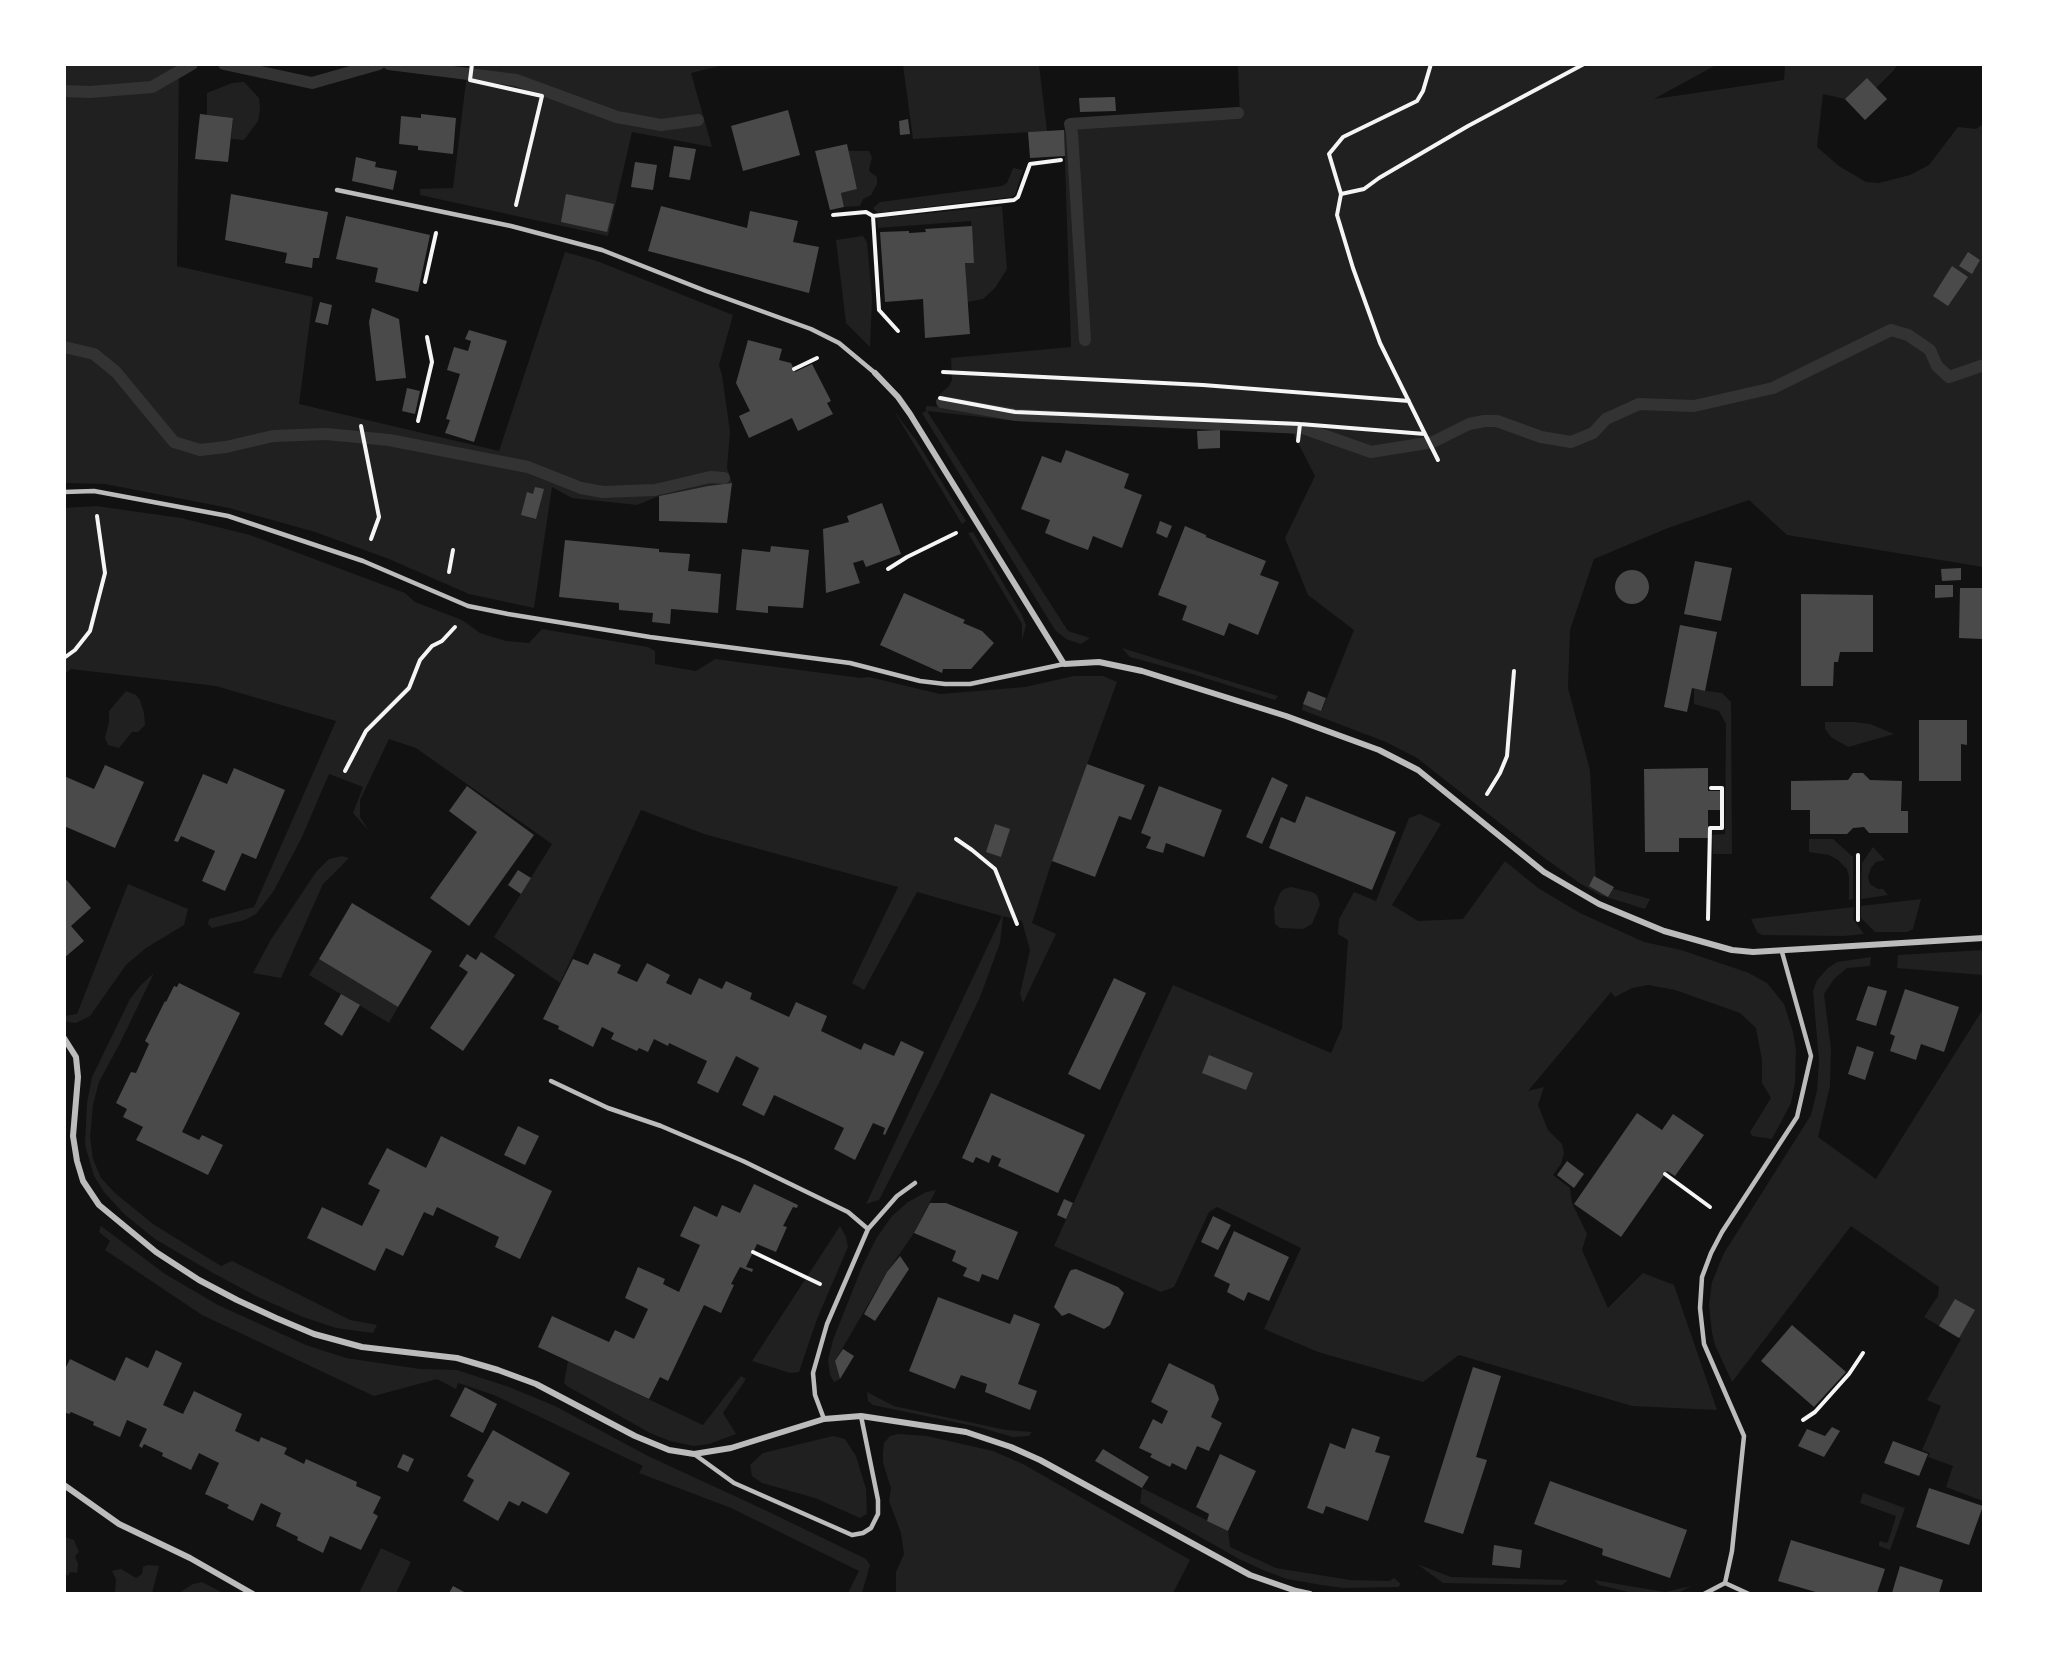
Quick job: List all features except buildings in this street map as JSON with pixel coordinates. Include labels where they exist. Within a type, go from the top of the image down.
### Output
[{"type":"street","points":[[875,373],[898,397],[910,414],[1064,664],[1099,662],[1142,671],[1286,716],[1379,750],[1418,771],[1544,872],[1599,904],[1665,931],[1707,944],[1753,952],[1782,952],[1983,938]]},
{"type":"street","points":[[64,1038],[76,1057],[78,1077],[73,1136],[83,1181],[99,1205],[156,1252],[199,1280],[237,1300],[314,1334],[362,1347],[457,1358],[498,1370],[536,1384],[635,1436],[669,1450],[694,1454],[731,1448],[824,1419],[861,1416],[966,1432],[1011,1446],[1122,1503],[1250,1575],[1296,1591],[1310,1593]]},
{"type":"street","points":[[64,1485],[119,1524],[190,1558],[253,1593]]},
{"type":"lane","points":[[337,190],[511,226],[602,250],[706,291],[811,328],[839,343],[875,373]]},
{"type":"lane","points":[[64,492],[94,491],[228,516],[363,561],[468,606],[650,638],[850,663],[920,681],[945,684],[970,684],[1064,664]]},
{"type":"lane","points":[[1725,1583],[1732,1551],[1744,1436],[1704,1344],[1700,1308],[1702,1277],[1711,1252],[1722,1232],[1797,1117],[1811,1056],[1782,952]]},
{"type":"lane","points":[[551,1081],[608,1108],[661,1126],[753,1166],[848,1212],[868,1229]]},
{"type":"lane","points":[[824,1419],[815,1395],[813,1373],[828,1324],[868,1229],[897,1196],[915,1183]]},
{"type":"lane","points":[[694,1454],[735,1483],[852,1535],[863,1533],[871,1528],[878,1514],[878,1500],[861,1416]]},
{"type":"lane","points":[[1704,1593],[1725,1583],[1749,1593]]},
{"type":"path","points":[[472,64],[470,80],[542,96],[511,226]]},
{"type":"path","points":[[1431,64],[1423,91],[1417,101],[1343,137],[1329,154],[1341,194],[1337,215],[1380,344],[1438,460]]},
{"type":"path","points":[[1341,194],[1364,189],[1379,177],[1468,126],[1584,64]]},
{"type":"path","points":[[833,215],[866,212],[873,216],[1014,200],[1018,197],[1030,164],[1061,160]]},
{"type":"path","points":[[873,216],[879,310],[898,331]]},
{"type":"path","points":[[425,282],[438,225]]},
{"type":"path","points":[[418,421],[432,362],[427,337]]},
{"type":"path","points":[[794,369],[825,354]]},
{"type":"path","points":[[943,372],[1203,385],[1409,401]]},
{"type":"path","points":[[940,398],[1015,412],[1299,424],[1425,434]]},
{"type":"path","points":[[1298,441],[1299,424]]},
{"type":"path","points":[[361,426],[379,517],[363,561]]},
{"type":"path","points":[[64,658],[75,650],[90,631],[105,573],[94,491]]},
{"type":"path","points":[[888,569],[907,557],[965,529]]},
{"type":"path","points":[[345,771],[366,731],[409,688],[420,660],[432,646],[462,621]]},
{"type":"path","points":[[1481,801],[1500,773],[1507,756],[1514,671]]},
{"type":"path","points":[[1708,915],[1710,828],[1722,828],[1722,788],[1711,788]]},
{"type":"path","points":[[956,839],[972,849],[995,869],[1017,924]]},
{"type":"path","points":[[1857,906],[1858,855]]},
{"type":"path","points":[[1665,1174],[1708,1206]]},
{"type":"path","points":[[753,1252],[807,1277]]},
{"type":"path","points":[[1803,1420],[1815,1412],[1849,1374],[1863,1353]]},
{"type":"shaded area","points":[[65,65],[179,65],[177,266],[313,297],[299,404],[499,451],[565,252],[597,261],[733,315],[719,365],[730,432],[727,468],[732,483],[659,496],[637,505],[572,498],[552,487],[534,608],[469,594],[389,559],[315,532],[229,508],[105,484],[65,483]]},
{"type":"shaded area","points":[[462,65],[724,65],[691,73],[712,147],[632,132],[608,236],[420,195],[420,189],[453,188],[468,66]]},
{"type":"shaded area","points":[[903,65],[1039,65],[1047,131],[913,139]]},
{"type":"shaded area","points":[[1238,65],[1716,65],[1654,99],[1784,80],[1785,65],[1897,65],[1876,88],[1887,99],[1865,120],[1845,99],[1823,94],[1817,147],[1839,166],[1866,182],[1879,183],[1910,175],[1929,165],[1958,127],[1976,129],[1983,124],[1983,567],[1787,535],[1749,500],[1668,528],[1594,559],[1570,630],[1568,688],[1590,770],[1596,884],[1650,899],[1645,909],[1600,895],[1581,884],[1417,758],[1386,742],[1302,710],[1303,704],[1322,710],[1354,630],[1308,595],[1285,538],[1315,476],[1292,431],[1026,422],[927,411],[1068,631],[1090,638],[1081,644],[1066,639],[1055,630],[922,413],[926,411],[926,406],[941,407],[940,394],[952,380],[951,358],[1071,347],[1064,130],[1079,127],[1240,119]]},
{"type":"shaded area","points":[[244,82],[259,98],[258,121],[244,140],[231,139],[233,118],[207,115],[207,93],[232,83]]},
{"type":"shaded area","points":[[848,151],[869,151],[872,158],[869,169],[877,177],[877,184],[871,195],[863,199],[860,206],[844,207],[841,193],[857,189]]},
{"type":"shaded area","points":[[1013,168],[1023,170],[1015,195],[1012,197],[878,213],[873,208],[880,202],[1002,186],[1007,183]]},
{"type":"shaded area","points":[[1002,206],[1007,269],[995,288],[983,299],[967,302],[965,263],[974,262],[971,221],[878,228],[877,218]]},
{"type":"shaded area","points":[[863,236],[867,242],[872,298],[870,347],[846,323],[836,240]]},
{"type":"shaded area","points":[[894,411],[916,440],[966,521],[962,524]]},
{"type":"shaded area","points":[[96,506],[181,518],[250,535],[405,593],[415,602],[462,620],[480,633],[506,641],[529,643],[542,629],[648,647],[655,651],[655,664],[696,671],[715,659],[861,678],[869,677],[940,694],[1025,687],[1074,676],[1103,676],[1117,682],[1032,923],[1056,934],[1023,1003],[1020,994],[1030,950],[1022,921],[1003,916],[1000,943],[980,997],[942,1077],[879,1200],[866,1204],[1002,916],[917,892],[864,990],[852,983],[898,887],[704,834],[641,810],[560,983],[494,937],[552,844],[416,748],[389,739],[360,800],[360,817],[369,831],[353,813],[363,787],[329,774],[302,837],[273,892],[256,914],[245,920],[212,928],[208,924],[209,919],[254,907],[336,721],[216,686],[71,669],[65,674],[65,508]]},
{"type":"shaded area","points":[[973,532],[1022,615],[1026,625],[1022,640],[1022,624],[968,533]]},
{"type":"shaded area","points":[[1122,648],[1278,696],[1275,700],[1130,657]]},
{"type":"shaded area","points":[[1694,689],[1722,693],[1731,702],[1732,854],[1713,854],[1712,835],[1725,834],[1726,724],[1719,711],[1694,704]]},
{"type":"shaded area","points":[[126,691],[136,695],[140,700],[145,725],[138,732],[132,732],[119,748],[108,745],[105,738],[109,711]]},
{"type":"shaded area","points":[[1825,722],[1870,724],[1894,734],[1848,747],[1831,737],[1825,729]]},
{"type":"shaded area","points":[[1420,814],[1441,824],[1392,905],[1418,921],[1463,919],[1505,861],[1538,888],[1580,913],[1644,942],[1681,950],[1749,973],[1767,983],[1784,1004],[1796,1050],[1795,1083],[1791,1103],[1772,1139],[1752,1136],[1750,1132],[1771,1098],[1762,1083],[1762,1060],[1756,1028],[1740,1013],[1675,990],[1648,985],[1632,988],[1615,997],[1611,992],[1528,1091],[1544,1087],[1538,1105],[1548,1130],[1562,1144],[1564,1153],[1561,1164],[1553,1175],[1570,1188],[1572,1203],[1587,1234],[1582,1250],[1608,1308],[1643,1273],[1674,1285],[1717,1410],[1632,1406],[1459,1355],[1423,1382],[1318,1352],[1264,1329],[1301,1248],[1217,1207],[1209,1212],[1174,1287],[1161,1292],[1054,1246],[1173,985],[1331,1053],[1342,1028],[1348,940],[1338,934],[1339,919],[1354,892],[1376,901],[1409,818]]},
{"type":"shaded area","points":[[1809,839],[1833,839],[1853,857],[1853,899],[1849,900],[1847,869],[1829,855],[1809,852]]},
{"type":"shaded area","points":[[1873,847],[1885,860],[1876,862],[1871,868],[1868,877],[1870,884],[1883,889],[1888,895],[1861,899],[1862,863]]},
{"type":"shaded area","points":[[342,856],[349,858],[323,884],[281,978],[253,973],[270,941],[316,872],[329,859]]},
{"type":"shaded area","points":[[128,884],[188,909],[184,925],[146,948],[126,965],[90,1016],[76,1023],[68,1022],[65,1016],[77,1014]]},
{"type":"shaded area","points":[[1291,887],[1317,895],[1320,905],[1312,924],[1303,929],[1280,928],[1275,924],[1274,908],[1280,893]]},
{"type":"shaded area","points":[[1921,899],[1913,929],[1907,932],[1875,932],[1861,918],[1861,906]]},
{"type":"shaded area","points":[[1854,907],[1853,919],[1864,934],[1844,936],[1762,935],[1757,932],[1751,919]]},
{"type":"shaded area","points":[[1983,950],[1983,975],[1897,968],[1898,955]]},
{"type":"shaded area","points":[[1871,957],[1870,966],[1847,968],[1834,979],[1824,994],[1831,1049],[1830,1086],[1818,1137],[1876,1179],[1983,1009],[1983,1501],[1946,1487],[1953,1466],[1928,1457],[1930,1453],[1922,1450],[1941,1406],[1927,1400],[1961,1339],[1924,1317],[1938,1296],[1939,1287],[1851,1226],[1732,1382],[1712,1333],[1709,1305],[1712,1282],[1724,1253],[1811,1115],[1817,1091],[1819,1061],[1813,991],[1817,980],[1837,962]]},
{"type":"shaded area","points":[[319,959],[398,1007],[389,1023],[309,975]]},
{"type":"shaded area","points":[[154,973],[99,1082],[93,1105],[90,1137],[93,1159],[101,1178],[115,1193],[153,1224],[221,1266],[232,1261],[350,1320],[377,1325],[373,1333],[336,1328],[303,1317],[213,1273],[155,1239],[124,1214],[104,1192],[94,1176],[85,1145],[87,1103],[92,1077],[130,999]]},
{"type":"shaded area","points":[[936,1190],[914,1233],[887,1272],[835,1361],[840,1379],[834,1382],[830,1375],[828,1360],[833,1340],[862,1267],[877,1237],[892,1216],[908,1202],[926,1192]]},
{"type":"shaded area","points":[[101,1226],[165,1274],[218,1305],[306,1345],[346,1358],[420,1369],[457,1370],[509,1387],[555,1406],[648,1456],[866,1559],[870,1565],[862,1593],[848,1593],[859,1571],[731,1508],[639,1473],[643,1466],[494,1395],[458,1383],[456,1389],[437,1379],[374,1396],[202,1315],[105,1250],[110,1241],[99,1232]]},
{"type":"shaded area","points":[[840,1226],[848,1247],[817,1319],[799,1372],[790,1373],[752,1361]]},
{"type":"shaded area","points":[[568,1361],[703,1425],[741,1376],[746,1379],[723,1413],[736,1434],[709,1444],[694,1446],[670,1441],[650,1433],[567,1386],[564,1383]]},
{"type":"shaded area","points":[[867,1392],[894,1406],[1006,1430],[1032,1432],[1029,1436],[1013,1437],[978,1427],[873,1405],[868,1401]]},
{"type":"shaded area","points":[[898,1434],[927,1436],[993,1451],[1023,1464],[1190,1560],[1173,1593],[896,1593],[896,1572],[904,1554],[901,1533],[889,1501],[891,1488],[883,1463],[883,1452],[884,1443],[890,1436]]},
{"type":"shaded area","points":[[833,1436],[845,1439],[856,1456],[866,1489],[867,1514],[860,1518],[815,1498],[762,1483],[752,1476],[750,1465],[763,1453]]},
{"type":"shaded area","points":[[1142,1488],[1228,1531],[1230,1547],[1276,1568],[1350,1580],[1389,1581],[1394,1578],[1401,1584],[1398,1587],[1344,1588],[1287,1579],[1239,1559],[1140,1503]]},
{"type":"shaded area","points":[[1863,1493],[1905,1508],[1890,1550],[1879,1546],[1879,1543],[1880,1541],[1888,1542],[1896,1516],[1860,1503]]},
{"type":"shaded area","points":[[65,1537],[74,1540],[79,1552],[75,1556],[78,1564],[77,1573],[70,1572],[68,1576],[65,1574]]},
{"type":"shaded area","points":[[381,1548],[411,1562],[396,1593],[359,1593]]},
{"type":"shaded area","points":[[1417,1564],[1451,1577],[1568,1580],[1562,1585],[1443,1583]]},
{"type":"shaded area","points":[[159,1566],[152,1593],[115,1593],[116,1579],[112,1571],[121,1569],[136,1578],[142,1574],[143,1567]]},
{"type":"shaded area","points":[[1594,1580],[1665,1592],[1691,1586],[1678,1593],[1633,1593],[1599,1585]]},
{"type":"shaded area","points":[[202,1582],[223,1593],[179,1593],[193,1584]]},
{"type":"waterway","points":[[64,91],[90,92],[152,87],[192,64]]},
{"type":"waterway","points":[[224,64],[312,83],[379,64]]},
{"type":"waterway","points":[[389,64],[516,80],[617,117],[661,125],[698,120]]},
{"type":"waterway","points":[[1085,340],[1070,124],[1238,113]]},
{"type":"waterway","points":[[942,402],[1016,415],[1303,428],[1371,452],[1433,442],[1469,424],[1484,421],[1497,421],[1541,437],[1571,442],[1593,433],[1606,419],[1639,404],[1694,406],[1773,388],[1891,330],[1908,335],[1930,350],[1937,366],[1949,377],[1984,365]]},
{"type":"waterway","points":[[64,347],[94,354],[116,372],[174,442],[200,450],[226,447],[273,436],[326,434],[389,440],[528,467],[581,488],[603,492],[655,490],[710,477],[724,478]]}]
